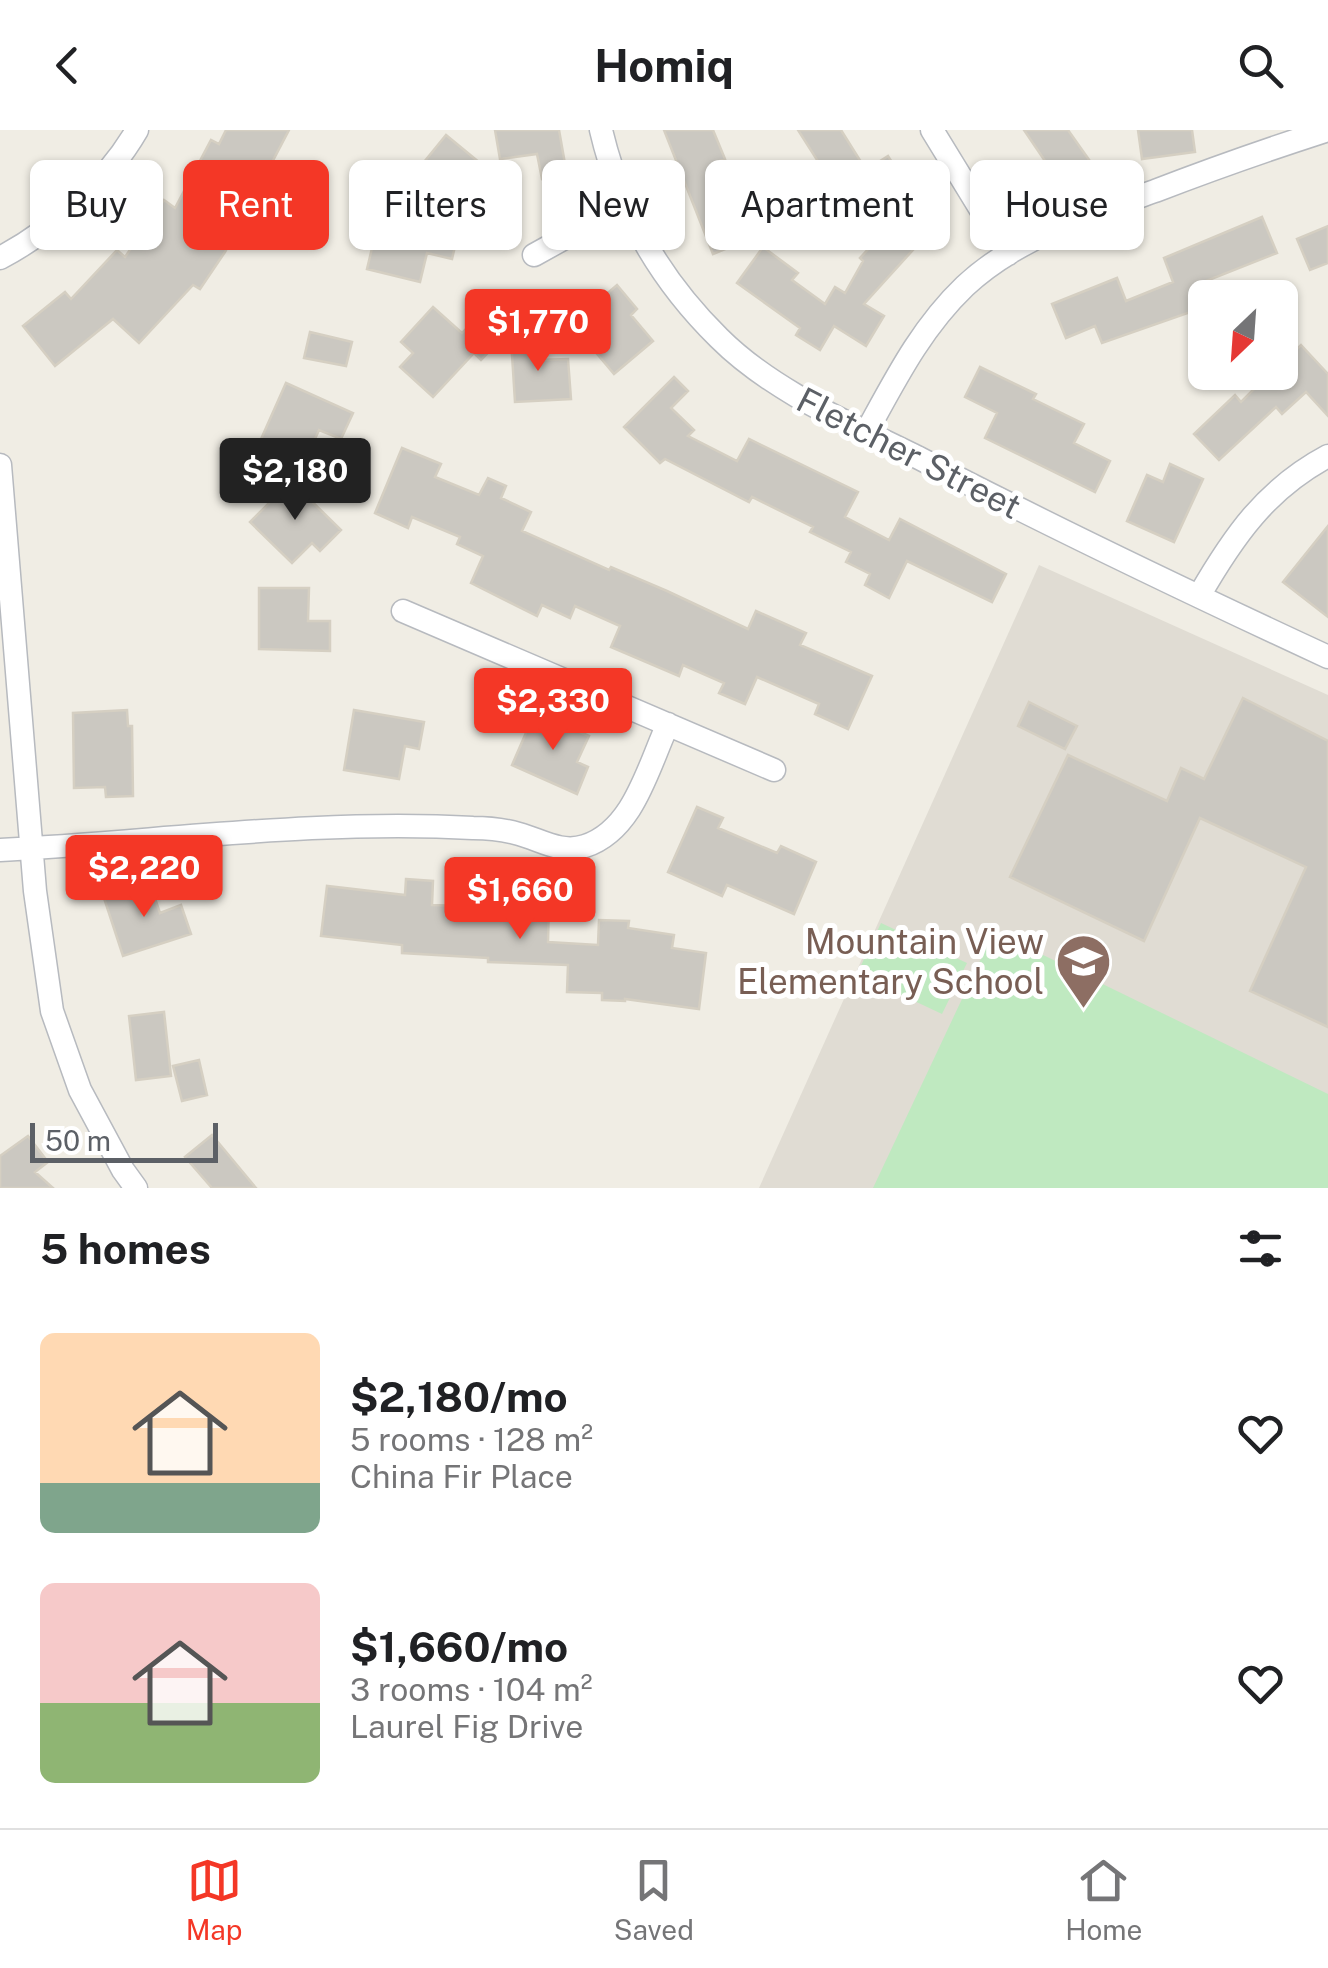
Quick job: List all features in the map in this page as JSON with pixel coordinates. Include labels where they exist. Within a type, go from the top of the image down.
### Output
[{"type":"street","points":[[0,258],[74,206],[128,147],[137,130]]},
{"type":"street","name":"Fletcher Street","points":[[600,130],[610,160]]},
{"type":"street","points":[[932,130],[1008,254]]},
{"type":"street","points":[[867,432],[930,322],[966,284],[1008,254],[1256,141],[1328,130]]},
{"type":"street","points":[[534,255],[543,250]]},
{"type":"street","name":"Fletcher Street","points":[[650,250],[667,280],[721,340],[782,386],[1066,534],[1328,656]]},
{"type":"street","points":[[1198,596],[1234,536],[1282,486],[1328,456]]},
{"type":"street","points":[[0,465],[35,891],[52,1012],[80,1090],[136,1188]]},
{"type":"street","points":[[403,611],[774,770]]},
{"type":"street","points":[[0,850],[392,825],[478,828],[518,834],[557,848],[582,847],[611,834],[628,814],[668,724]]},
{"type":"shaded area","name":"Mountain View Elementary School","points":[[1039,565],[1328,695],[1328,1188],[759,1188]]},
{"type":"green space","points":[[881,923],[967,963],[942,1014],[857,974]]},
{"type":"green space","points":[[994,931],[1328,1094],[1328,1188],[873,1188]]},
{"type":"building","points":[[226,130],[289,130],[273,160],[200,160],[211,140],[219,144]]},
{"type":"building","points":[[495,130],[559,130],[564,160],[542,160],[542,179],[537,154],[500,159]]},
{"type":"building","points":[[664,130],[713,130],[725,159],[705,160],[705,234],[685,183],[685,160],[676,160]]},
{"type":"building","points":[[798,130],[841,130],[860,160],[817,160]]},
{"type":"building","points":[[1024,130],[1068,130],[1089,160],[1044,160]]},
{"type":"building","points":[[1138,130],[1192,130],[1195,152],[1142,159]]},
{"type":"building","points":[[446,135],[476,160],[426,160]]},
{"type":"building","points":[[183,193],[183,250],[226,250],[200,289],[193,285],[139,343],[113,319],[55,366],[23,326],[65,292],[71,299],[117,250],[125,257],[130,250],[163,250],[163,201],[175,208]]},
{"type":"building","points":[[1262,217],[1277,253],[1209,280],[1188,280],[1188,313],[1102,343],[1095,326],[1066,338],[1052,304],[1117,278],[1126,301],[1173,282],[1164,258]]},
{"type":"building","points":[[1328,226],[1328,263],[1310,270],[1297,239]]},
{"type":"building","points":[[372,250],[454,250],[452,259],[427,253],[420,282],[367,269]]},
{"type":"building","points":[[761,250],[767,250],[798,273],[792,280],[825,304],[835,287],[845,293],[863,261],[860,258],[867,250],[913,250],[864,304],[884,316],[866,346],[834,326],[820,350],[796,335],[800,328],[737,283]]},
{"type":"building","points":[[617,285],[637,309],[631,315],[653,341],[614,374],[587,342],[610,322],[595,304]]},
{"type":"building","points":[[433,307],[462,333],[480,314],[504,336],[481,360],[474,353],[433,397],[400,367],[413,353],[401,342]]},
{"type":"building","points":[[310,332],[352,342],[346,366],[304,358]]},
{"type":"building","points":[[535,338],[536,360],[568,359],[571,399],[515,402],[511,339]]},
{"type":"building","points":[[1301,345],[1328,374],[1328,416],[1306,392],[1282,414],[1276,407],[1219,460],[1194,434],[1235,395],[1241,402],[1253,390],[1298,390]]},
{"type":"building","points":[[980,367],[1036,394],[1033,399],[1084,424],[1074,443],[1110,461],[1095,492],[985,438],[997,413],[965,397]]},
{"type":"building","points":[[674,377],[688,391],[671,408],[694,430],[688,436],[737,461],[749,439],[858,492],[845,517],[889,540],[900,519],[1006,574],[992,602],[907,561],[889,598],[865,585],[870,574],[846,562],[851,552],[810,532],[813,527],[752,497],[749,502],[665,459],[660,463],[624,427]]},
{"type":"building","points":[[286,383],[353,413],[341,439],[319,430],[306,459],[261,439]]},
{"type":"building","points":[[402,448],[441,464],[435,477],[479,495],[488,478],[506,486],[501,498],[531,512],[522,531],[748,629],[756,611],[806,633],[800,645],[872,676],[848,729],[815,714],[819,704],[757,677],[745,704],[719,693],[724,683],[683,665],[679,676],[611,647],[620,626],[575,606],[570,618],[542,605],[537,616],[471,583],[483,556],[457,544],[460,537],[412,517],[408,528],[375,513]]},
{"type":"building","points":[[1170,464],[1203,479],[1174,542],[1127,521],[1147,475],[1163,482]]},
{"type":"building","points":[[291,481],[341,530],[320,551],[312,543],[292,563],[250,522]]},
{"type":"building","points":[[1328,526],[1328,617],[1283,582]]},
{"type":"building","points":[[259,588],[309,588],[308,621],[330,621],[330,651],[259,649]]},
{"type":"building","points":[[1243,698],[1328,741],[1328,1027],[1250,991],[1306,867],[1200,818],[1144,941],[1010,877],[1068,755],[1167,801],[1181,768],[1204,779]]},
{"type":"building","points":[[1029,702],[1077,726],[1065,749],[1018,726]]},
{"type":"building","points":[[127,710],[128,726],[132,726],[133,796],[106,797],[105,787],[74,788],[73,713]]},
{"type":"building","points":[[354,710],[424,722],[419,749],[405,746],[399,779],[344,770]]},
{"type":"building","points":[[535,712],[589,736],[577,762],[588,767],[577,794],[512,765]]},
{"type":"building","points":[[697,807],[723,818],[718,828],[777,853],[781,846],[816,862],[794,914],[727,885],[722,896],[668,872]]},
{"type":"building","points":[[406,879],[433,881],[432,905],[490,907],[490,891],[517,892],[517,902],[549,903],[548,942],[598,945],[599,920],[629,921],[628,928],[674,935],[672,948],[706,953],[699,1009],[625,999],[602,1000],[602,993],[567,992],[568,965],[402,953],[402,945],[321,936],[327,886],[405,895]]},
{"type":"building","points":[[150,884],[160,913],[181,905],[191,934],[123,956],[104,898]]},
{"type":"building","points":[[164,1012],[171,1076],[136,1080],[129,1016]]},
{"type":"building","points":[[199,1060],[207,1095],[182,1101],[173,1066]]},
{"type":"building","points":[[212,1135],[256,1188],[212,1188],[185,1157]]},
{"type":"building","points":[[28,1136],[48,1162],[35,1172],[53,1188],[0,1188],[0,1156]]},
{"type":"place","name":"Mountain View Elementary School","points":[[1083,1010]]}]
